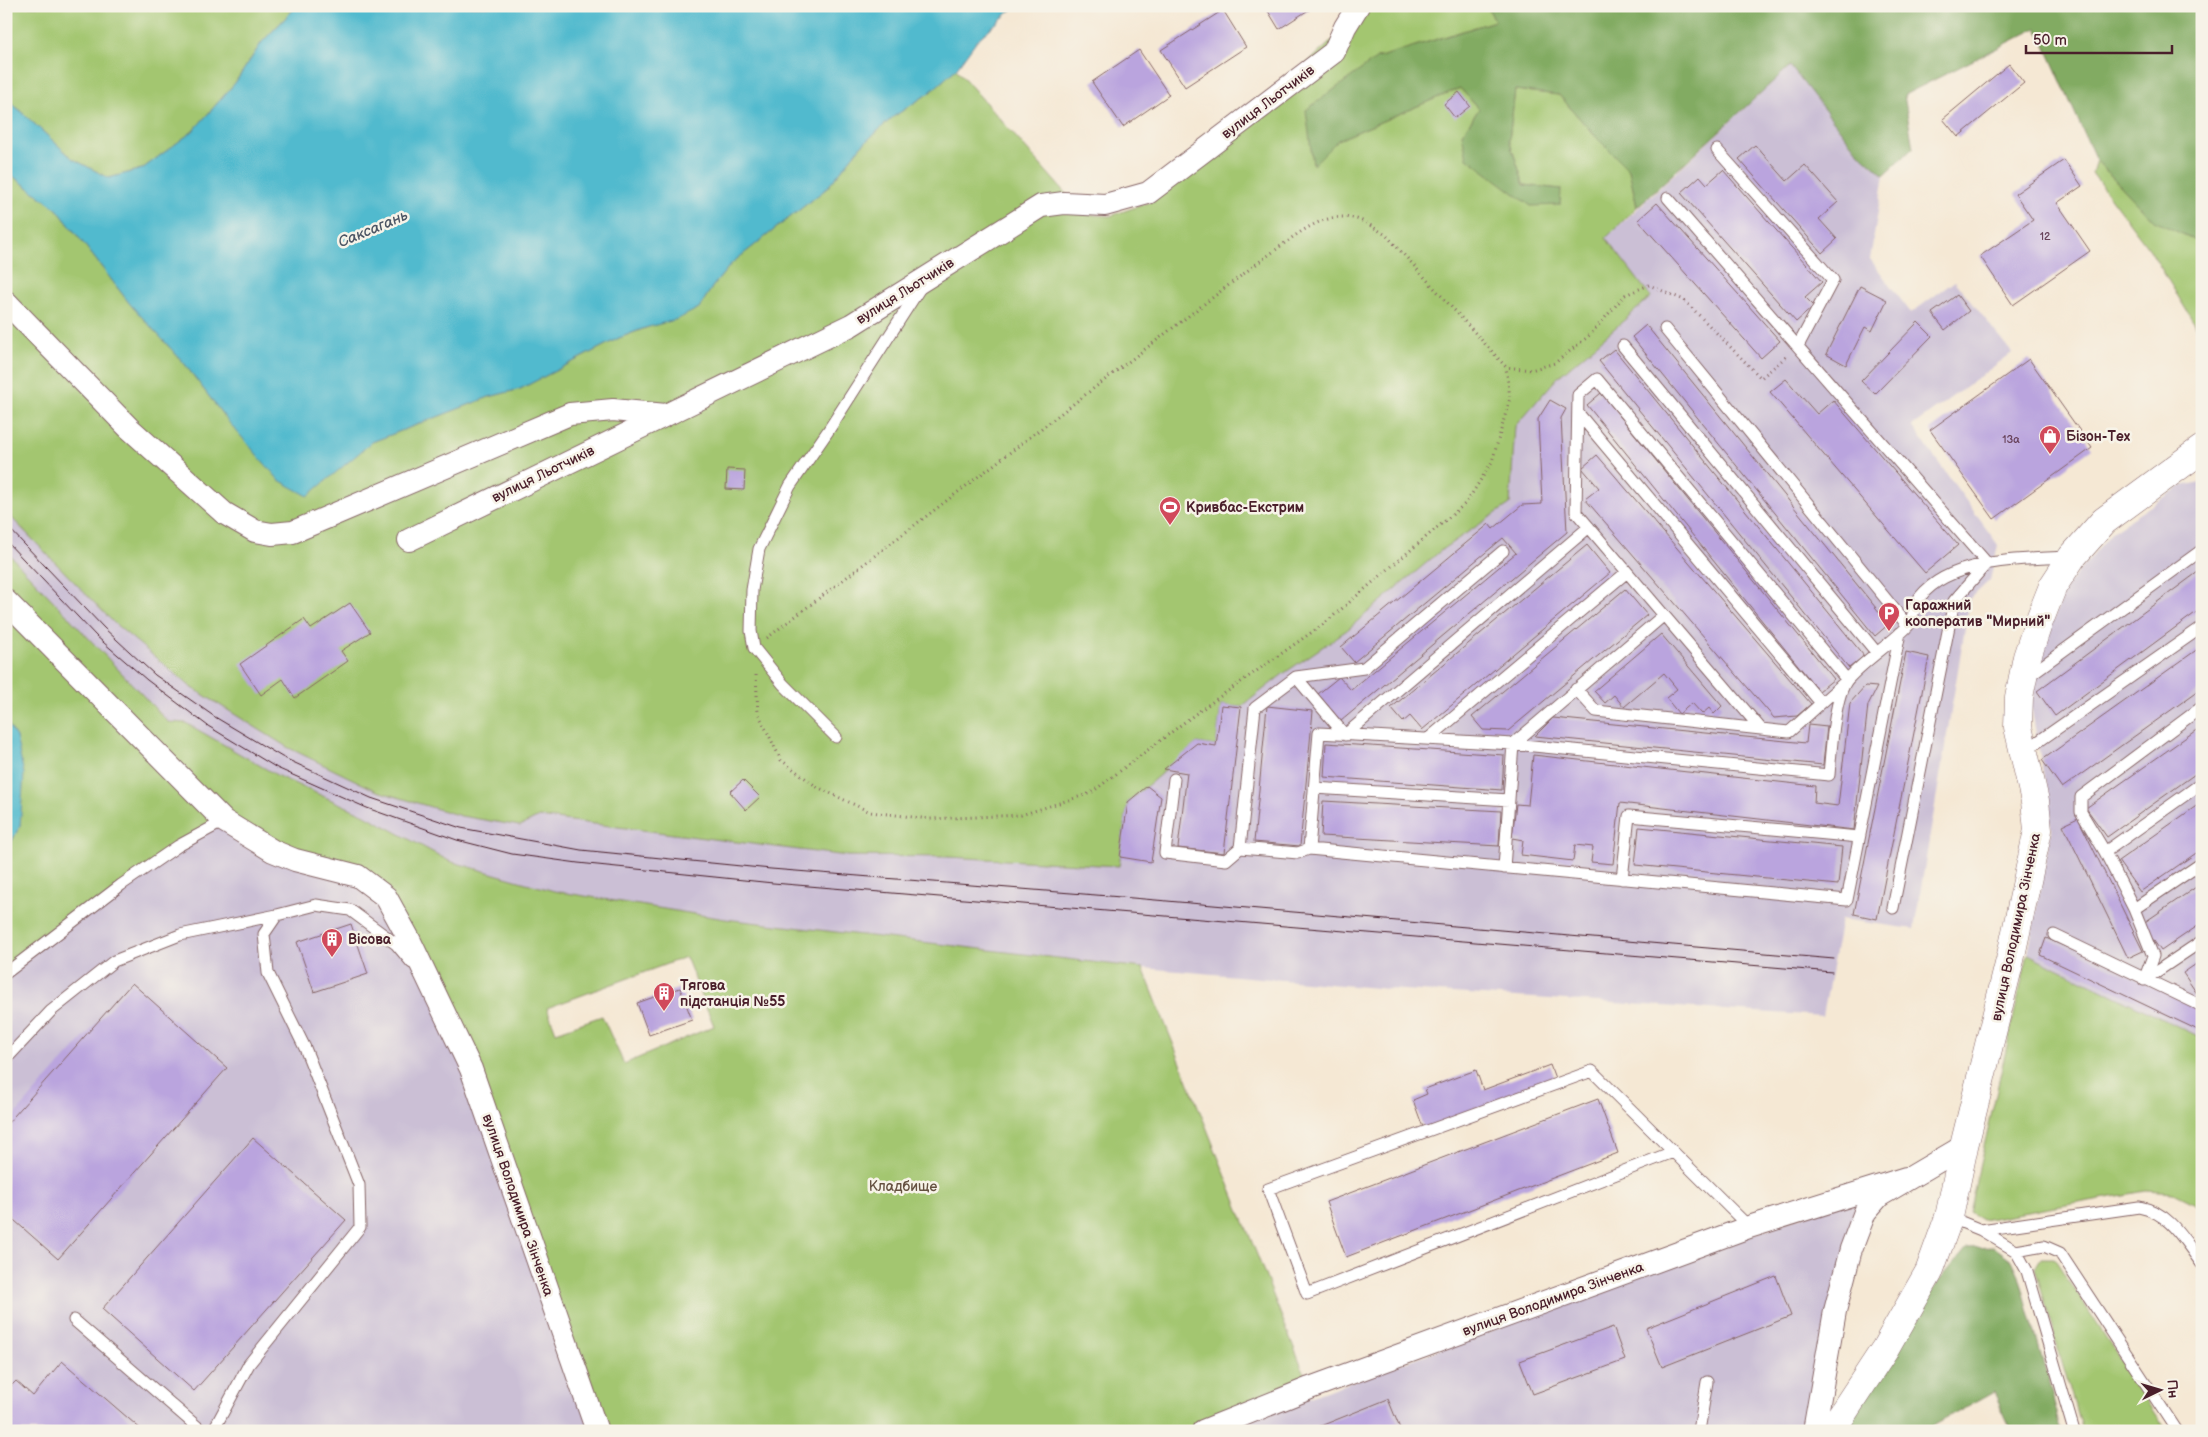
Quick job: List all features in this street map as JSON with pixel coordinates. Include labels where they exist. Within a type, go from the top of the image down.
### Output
[{"type":"main road","name":"вулиця Володимира Зінченка","points":[[1832,1431],[1885,1348],[1929,1272],[1949,1217],[1964,1146],[2010,960],[2038,830],[2035,801],[2018,727],[2019,697],[2035,632],[2053,586],[2072,557],[2104,521],[2202,449]]},
{"type":"street","name":"вулиця Льотчиків","points":[[409,540],[851,325],[1041,206],[1064,203],[1105,205],[1148,193],[1334,52],[1345,27],[1358,6]]},
{"type":"street","points":[[6,302],[129,428],[151,448],[224,513],[255,531],[264,533],[293,532],[570,414],[613,410],[666,414]]},
{"type":"street","name":"вулиця Володимира Зінченка","points":[[6,601],[224,821],[273,852],[295,860],[358,876],[386,896],[471,1070],[597,1431]]},
{"type":"street","name":"вулиця Володимира Зінченка","points":[[1814,1431],[1836,1311],[1857,1229],[1864,1212],[1879,1196],[1906,1178],[1964,1146]]},
{"type":"street","name":"вулиця Володимира Зінченка","points":[[1203,1431],[1310,1388],[1749,1227],[1906,1178]]},
{"type":"lane","points":[[1717,150],[1833,280],[1798,346]]},
{"type":"lane","points":[[1668,198],[1987,563]]},
{"type":"lane","points":[[836,737],[783,684],[754,648],[751,631],[752,590],[759,549],[790,486],[828,431],[926,278]]},
{"type":"lane","points":[[1666,329],[1904,630]]},
{"type":"lane","points":[[1623,346],[1877,654]]},
{"type":"lane","points":[[1761,729],[1576,512],[1578,394],[1598,378],[1847,680]]},
{"type":"lane","points":[[1578,413],[1821,703]]},
{"type":"lane","points":[[1345,734],[1589,527]]},
{"type":"lane","points":[[2023,679],[2202,550]]},
{"type":"lane","points":[[1174,779],[1165,853],[1226,860],[1240,848],[1255,708],[1296,678],[1364,668],[1503,551]]},
{"type":"lane","points":[[1240,848],[1298,854],[1309,849],[1847,900],[1904,630],[1919,598],[1947,576],[1987,563],[2072,557]]},
{"type":"lane","points":[[1893,908],[1954,600],[1987,563]]},
{"type":"lane","points":[[1428,739],[1628,572]]},
{"type":"lane","points":[[1504,868],[1513,744],[1664,615]]},
{"type":"lane","points":[[2025,751],[2202,627]]},
{"type":"lane","points":[[1576,689],[1596,711],[1789,732],[1904,630]]},
{"type":"lane","points":[[1296,678],[1345,734]]},
{"type":"lane","points":[[1309,849],[1318,733],[1513,744],[1828,775],[1837,708],[1847,680]]},
{"type":"lane","points":[[2144,980],[2153,956],[2134,909],[2105,852],[2081,812],[2080,797],[2202,707]]},
{"type":"lane","points":[[2105,852],[2202,783]]},
{"type":"lane","points":[[1314,788],[1509,800]]},
{"type":"lane","points":[[1622,879],[1628,816],[1860,837]]},
{"type":"lane","points":[[6,973],[121,885],[178,846],[224,821]]},
{"type":"lane","points":[[2134,909],[2202,863]]},
{"type":"lane","points":[[6,1059],[51,1011],[114,961],[180,935],[316,905],[350,910],[396,944],[430,983]]},
{"type":"lane","points":[[213,1431],[250,1364],[360,1227],[360,1185],[305,1048],[268,973],[264,934],[277,915]]},
{"type":"lane","points":[[2054,935],[2144,980],[2202,1006]]},
{"type":"lane","points":[[2144,980],[2202,941]]},
{"type":"lane","points":[[1673,1152],[1307,1294],[1268,1189],[1592,1071],[1749,1227]]},
{"type":"lane","points":[[1981,1230],[2139,1207],[2153,1210],[2169,1220],[2202,1264]]},
{"type":"lane","points":[[1949,1217],[1981,1230],[2016,1251],[2027,1271],[2074,1431]]},
{"type":"lane","points":[[2016,1251],[2044,1246],[2060,1253],[2177,1431]]},
{"type":"lane","points":[[74,1320],[202,1431]]},
{"type":"lane","points":[[1699,1431],[1706,1382]]},
{"type":"path","points":[[1344,217],[1361,221],[1386,235],[1506,367],[1510,398],[1492,462],[1466,503],[1325,622],[1198,712],[1091,793],[1021,814],[930,819],[870,812],[817,787],[781,760],[758,713],[754,648],[1247,271],[1318,221],[1344,217]]},
{"type":"path","points":[[1506,367],[1531,370],[1555,363],[1590,335],[1625,295],[1649,285],[1684,300],[1761,378],[1798,346]]},
{"type":"shaded area","points":[[1790,66],[1856,150],[1884,175],[1870,259],[1911,313],[1955,281],[2012,353],[1912,426],[1998,545],[1990,580],[1970,599],[1914,929],[1841,919],[1823,1016],[1389,989],[1143,968],[725,919],[554,891],[449,861],[363,814],[280,777],[186,723],[168,722],[6,551],[6,512],[114,623],[191,687],[287,747],[377,791],[461,816],[520,826],[539,817],[847,856],[947,857],[1119,866],[1128,802],[1197,743],[1221,705],[1241,707],[1283,674],[1347,630],[1444,548],[1510,504],[1515,426],[1558,377],[1651,297],[1606,238]]},
{"type":"shaded area","points":[[2202,482],[2202,1038],[2028,954],[2051,830],[2048,799],[2031,706],[2040,660],[2065,588],[2113,531],[2181,486]]},
{"type":"shaded area","points":[[224,821],[386,897],[471,1069],[597,1431],[6,1431],[6,973],[121,885]]},
{"type":"shaded area","points":[[1906,1178],[1865,1212],[1814,1431],[1217,1431]]},
{"type":"green space","points":[[6,6],[297,6],[262,42],[235,83],[193,131],[142,169],[109,178],[73,159],[6,98]]},
{"type":"green space","points":[[1371,6],[1487,6],[1495,21],[1377,58],[1313,164],[1338,140],[1460,88],[1479,109],[1462,134],[1531,206],[1561,189],[1524,185],[1509,140],[1515,90],[1559,95],[1596,137],[1629,170],[1637,207],[1606,238],[1651,297],[1558,377],[1515,426],[1510,504],[1444,548],[1347,630],[1283,674],[1241,707],[1221,705],[1216,746],[1197,743],[1128,802],[1119,866],[947,857],[847,856],[539,817],[520,826],[461,816],[377,791],[287,747],[191,687],[114,623],[6,512],[6,171],[57,209],[130,304],[184,363],[226,419],[345,464],[372,442],[489,397],[520,389],[619,338],[699,308],[713,286],[732,263],[827,188],[861,146],[893,117],[929,93],[956,69],[1067,195],[1081,214],[1110,216],[1153,201]]},
{"type":"green space","points":[[1487,6],[2202,6],[2202,243],[2154,221],[2096,160],[2037,28],[1904,95],[1913,148],[1884,175],[1856,150],[1790,66],[1637,207],[1629,170],[1596,137],[1559,95],[1515,90],[1509,140],[1524,185],[1561,189],[1560,205],[1531,206],[1467,158],[1462,134],[1479,109],[1460,88],[1338,140],[1313,165],[1306,110],[1377,58],[1495,21]]},
{"type":"green space","points":[[2096,160],[2154,220],[2202,243],[2202,336],[2150,250],[2092,173]]},
{"type":"green space","name":"Кладбище","points":[[6,551],[168,722],[186,723],[280,777],[363,814],[449,861],[554,891],[725,919],[1143,968],[1310,1388],[1203,1431],[597,1431],[471,1069],[386,896],[224,821],[178,846],[6,973],[6,852],[20,826],[16,737],[6,721]],"holes":[[[686,957],[714,1026],[624,1064],[602,1016],[556,1032],[547,1008]]]},
{"type":"green space","points":[[2028,954],[2202,1038],[2202,1209],[2174,1193],[2146,1191],[1982,1220],[1969,1212]]},
{"type":"green space","points":[[1994,1247],[2012,1260],[2019,1275],[2062,1431],[2012,1431],[1994,1392],[1924,1431],[1844,1431],[1938,1282],[1967,1248]]},
{"type":"green space","points":[[2041,1258],[2054,1258],[2167,1431],[2082,1431],[2035,1268]]},
{"type":"water","name":"Саксагань","points":[[297,6],[1016,6],[977,40],[956,69],[929,93],[893,117],[861,146],[827,188],[732,263],[713,286],[699,308],[678,319],[645,328],[619,338],[520,389],[489,397],[372,442],[308,496],[279,480],[226,419],[184,363],[130,304],[57,209],[6,171],[6,98],[73,159],[109,178],[142,169],[193,131],[235,83],[262,42]]},
{"type":"water","points":[[6,721],[16,737],[24,774],[20,826],[6,852]]},
{"type":"building","points":[[1265,6],[1308,6],[1310,9],[1279,29]]},
{"type":"building","points":[[1223,10],[1246,47],[1185,87],[1161,50]]},
{"type":"building","points":[[1139,50],[1169,95],[1123,127],[1092,82]]},
{"type":"building","points":[[2009,64],[2024,83],[1958,137],[1943,119]]},
{"type":"building","points":[[1459,92],[1470,106],[1455,118],[1444,104]]},
{"type":"building","points":[[1755,145],[1787,181],[1805,165],[1838,202],[1819,219],[1837,239],[1822,253],[1739,159]]},
{"type":"building","points":[[2064,160],[2082,186],[2057,203],[2090,251],[2013,305],[1980,256],[2033,220],[2015,194]]},
{"type":"building","points":[[1723,170],[1822,282],[1805,297],[1814,306],[1796,322],[1681,193],[1700,176],[1707,184]]},
{"type":"building","points":[[1657,203],[1780,341],[1761,358],[1638,220]]},
{"type":"building","points":[[1860,286],[1887,300],[1872,331],[1865,327],[1846,365],[1826,354]]},
{"type":"building","points":[[1957,295],[1969,311],[1945,330],[1932,313]]},
{"type":"building","points":[[1918,322],[1932,336],[1875,394],[1861,381]]},
{"type":"building","points":[[1646,325],[1889,624],[1875,636],[1632,337]]},
{"type":"building","points":[[1614,349],[1864,656],[1849,668],[1599,361]]},
{"type":"building","points":[[2029,359],[2092,448],[1994,519],[1930,430]]},
{"type":"building","points":[[1786,379],[1817,414],[1833,400],[1958,545],[1925,573],[1770,392]]},
{"type":"building","points":[[1601,393],[1834,679],[1819,691],[1587,405]]},
{"type":"building","points":[[1550,400],[1566,409],[1561,418],[1567,532],[1341,721],[1318,694],[1339,677],[1351,690],[1516,553],[1503,538],[1354,662],[1341,647],[1489,524],[1493,529],[1522,505],[1542,504],[1538,419]]},
{"type":"building","points":[[1597,455],[1811,704],[1797,716],[1774,718],[1585,499],[1599,488],[1582,468]]},
{"type":"building","points":[[727,469],[745,470],[744,490],[726,489]]},
{"type":"building","points":[[1587,545],[1610,573],[1422,730],[1410,716],[1403,722],[1391,708]]},
{"type":"building","points":[[2202,569],[2202,608],[2055,716],[2037,691]]},
{"type":"building","points":[[1625,589],[1647,615],[1508,731],[1483,730],[1472,717]]},
{"type":"building","points":[[350,603],[370,632],[341,651],[348,661],[295,698],[283,679],[261,695],[240,664],[304,619],[311,629]]},
{"type":"building","points":[[1661,634],[1722,706],[1714,714],[1709,708],[1702,714],[1692,703],[1679,714],[1666,698],[1677,689],[1664,673],[1624,707],[1614,695],[1605,703],[1594,691]]},
{"type":"building","points":[[2202,646],[2202,688],[2062,788],[2042,760]]},
{"type":"building","points":[[1906,652],[1929,657],[1877,919],[1854,914]]},
{"type":"building","points":[[1865,686],[1877,687],[1868,705],[1854,830],[1620,803],[1613,864],[1591,862],[1593,847],[1575,845],[1573,861],[1521,855],[1523,840],[1512,838],[1516,804],[1528,805],[1533,755],[1815,786],[1814,803],[1838,806],[1850,703]]},
{"type":"building","points":[[1221,705],[1241,707],[1224,853],[1178,848],[1187,773],[1164,769],[1197,743],[1216,746]]},
{"type":"building","points":[[1267,706],[1313,711],[1300,846],[1254,842]]},
{"type":"building","points":[[1553,718],[1806,743],[1808,725],[1827,727],[1823,765],[1535,736]]},
{"type":"building","points":[[2202,726],[2202,769],[2107,837],[2086,808]]},
{"type":"building","points":[[1326,743],[1504,755],[1502,790],[1324,777]]},
{"type":"building","points":[[743,780],[760,797],[746,810],[730,792]]},
{"type":"building","points":[[1147,786],[1161,797],[1151,862],[1120,857],[1128,802]]},
{"type":"building","points":[[1323,801],[1501,811],[1499,846],[1321,836]]},
{"type":"building","points":[[2202,802],[2202,849],[2140,892],[2118,861]]},
{"type":"building","points":[[2078,818],[2143,951],[2128,958],[2063,825]]},
{"type":"building","points":[[1639,827],[1842,847],[1838,885],[1635,865]]},
{"type":"building","points":[[2202,883],[2202,923],[2161,951],[2142,924]]},
{"type":"building","name":"Вісова","points":[[351,924],[368,974],[314,992],[297,942]]},
{"type":"building","points":[[2046,938],[2202,1010],[2202,1032],[2040,955]]},
{"type":"building","points":[[2202,960],[2202,1001],[2183,973]]},
{"type":"building","points":[[132,983],[227,1068],[58,1259],[6,1213],[6,1125]]},
{"type":"building","name":"Тягова підстанція №55","points":[[680,988],[692,1020],[649,1035],[637,1003]]},
{"type":"building","points":[[1550,1065],[1556,1081],[1424,1130],[1413,1100],[1427,1094],[1425,1089],[1476,1070],[1483,1090]]},
{"type":"building","points":[[1598,1099],[1618,1153],[1346,1257],[1326,1202]]},
{"type":"building","points":[[253,1138],[346,1220],[194,1391],[102,1309]]},
{"type":"building","points":[[1776,1276],[1791,1316],[1662,1367],[1646,1328]]},
{"type":"building","points":[[1613,1327],[1625,1360],[1533,1394],[1520,1361]]},
{"type":"building","points":[[62,1361],[143,1431],[6,1431],[6,1391],[16,1381],[33,1396]]},
{"type":"building","points":[[1388,1399],[1401,1431],[1308,1431]]},
{"type":"tram line","points":[[6,525],[104,628],[155,675],[215,717],[282,757],[371,798],[461,828],[581,850],[771,869],[1121,897],[1834,959]]},
{"type":"tram line","points":[[6,541],[96,636],[147,680],[208,726],[277,768],[367,808],[457,840],[512,854],[578,863],[773,883],[1832,972]]},
{"type":"place","name":"Бізон-Тех","points":[[2050,455]]},
{"type":"place","name":"Кривбас-Екстрим","points":[[1170,526]]},
{"type":"place","name":"Гаражний кооператив \"Мирний\"","points":[[1889,632]]},
{"type":"place","name":"Вісова","points":[[332,958]]},
{"type":"place","name":"Тягова підстанція №55","points":[[664,1012]]}]
